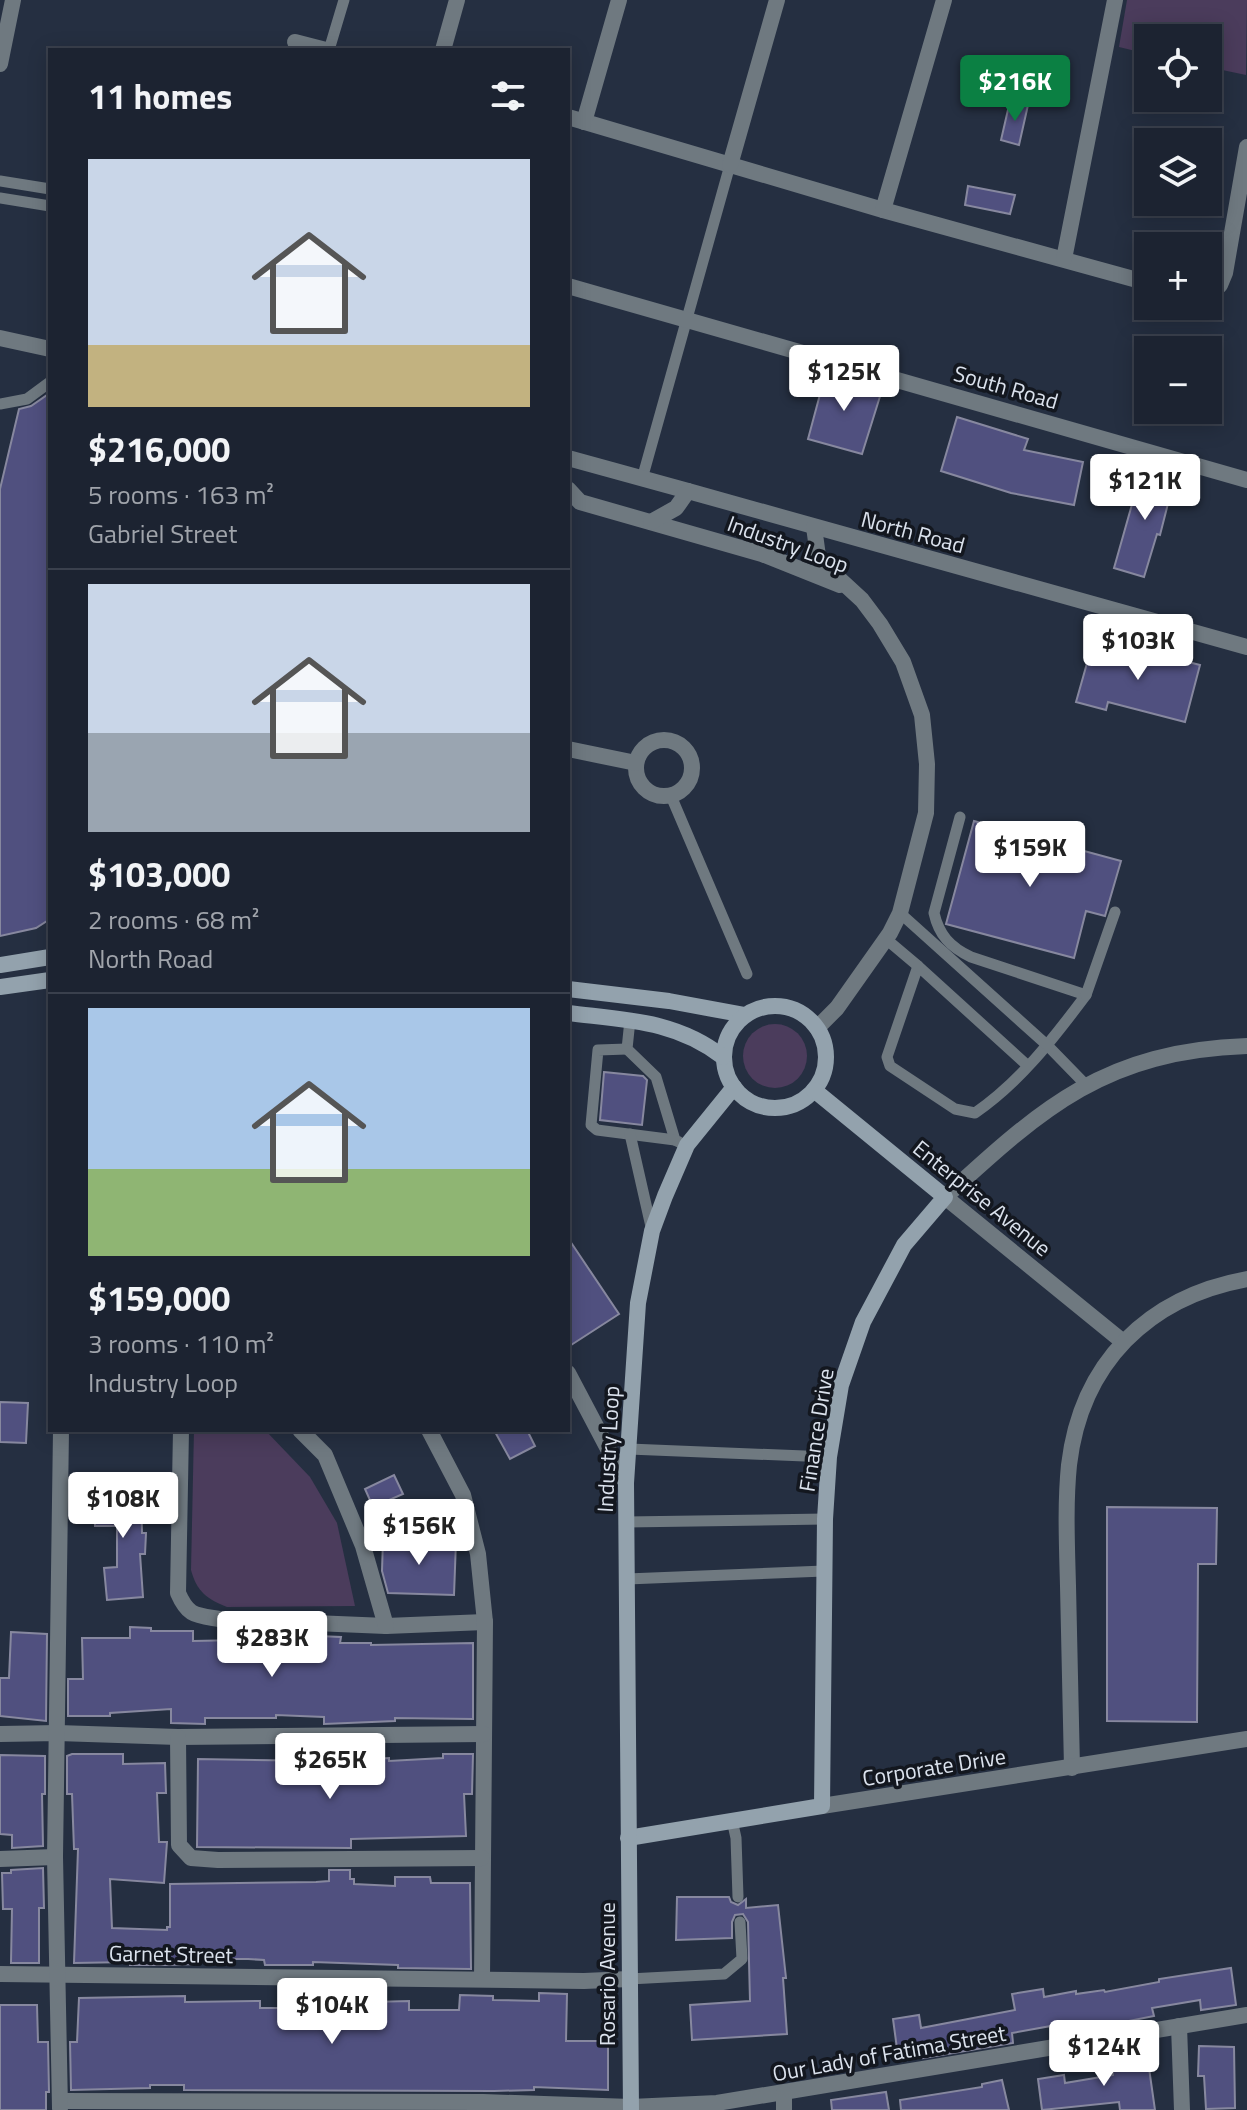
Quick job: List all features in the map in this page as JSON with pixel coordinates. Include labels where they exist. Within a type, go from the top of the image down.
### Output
[{"type":"main road","points":[[0,965],[48,957]]},
{"type":"main road","points":[[0,987],[48,980]]},
{"type":"main road","points":[[570,989],[669,1001],[745,1015]]},
{"type":"main road","points":[[778,1006],[800,1012],[817,1028],[824,1043],[826,1059],[823,1076],[804,1099],[780,1108],[754,1103],[734,1087],[726,1073],[723,1057],[732,1029],[745,1015],[778,1006]]},
{"type":"main road","points":[[570,1013],[630,1020],[680,1031],[705,1042],[723,1057]]},
{"type":"main road","name":"Industry Loop","points":[[628,1838],[626,1483],[638,1303],[652,1231],[681,1142],[734,1087]]},
{"type":"main road","name":"Enterprise Avenue","points":[[814,1090],[945,1197]]},
{"type":"main road","name":"Finance Drive","points":[[822,1806],[825,1519],[829,1457],[841,1385],[863,1322],[904,1245],[945,1197]]},
{"type":"main road","name":"Corporate Drive","points":[[628,1838],[822,1806]]},
{"type":"main road","name":"Rosario Avenue","points":[[628,1838],[631,2109]]},
{"type":"street","points":[[0,64],[13,0]]},
{"type":"street","points":[[444,48],[457,0]]},
{"type":"street","points":[[619,0],[576,119],[883,210],[1134,279]]},
{"type":"street","points":[[730,165],[777,0]]},
{"type":"street","points":[[883,210],[944,0]]},
{"type":"street","points":[[1064,259],[1115,0]]},
{"type":"street","points":[[295,42],[320,48]]},
{"type":"street","points":[[1222,280],[1240,222],[1247,147]]},
{"type":"street","name":"South Road","points":[[570,287],[1247,480]]},
{"type":"street","points":[[0,338],[48,349]]},
{"type":"street","name":"North Road","points":[[570,459],[1247,647]]},
{"type":"street","points":[[651,522],[676,508],[688,491]]},
{"type":"street","name":"Industry Loop","points":[[574,505],[651,522],[762,554],[849,589],[880,624],[903,662],[922,715],[927,764],[926,813],[900,913],[886,939],[837,1008],[817,1028]]},
{"type":"street","points":[[814,527],[818,556],[849,589]]},
{"type":"street","points":[[662,740],[680,744],[691,759],[691,777],[687,786],[671,796],[653,794],[645,789],[636,773],[636,763],[645,747],[653,742],[662,740]]},
{"type":"street","points":[[570,749],[636,763]]},
{"type":"street","name":"Finance Drive","points":[[945,1197],[1014,1134],[1052,1105],[1109,1073],[1201,1048],[1247,1046]]},
{"type":"street","name":"Enterprise Avenue","points":[[945,1197],[1122,1341]]},
{"type":"street","points":[[1072,1768],[1067,1534],[1069,1466],[1075,1431],[1090,1387],[1122,1341],[1185,1296],[1219,1284],[1247,1279]]},
{"type":"street","points":[[570,1377],[626,1483]]},
{"type":"street","points":[[60,2106],[55,1857],[61,1432]]},
{"type":"street","points":[[181,1432],[178,1593],[185,1609],[196,1615],[219,1619],[386,1626],[485,1622]]},
{"type":"street","points":[[302,1432],[325,1455],[363,1546],[386,1626]]},
{"type":"street","points":[[430,1432],[463,1495],[478,1554],[485,1622],[482,1979]]},
{"type":"street","points":[[0,1734],[178,1737],[484,1734]]},
{"type":"street","points":[[178,1737],[179,1845],[191,1858],[482,1858]]},
{"type":"street","name":"Corporate Drive","points":[[822,1806],[1247,1739]]},
{"type":"street","points":[[0,1859],[55,1857]]},
{"type":"street","name":"Garnet Street","points":[[0,1974],[629,1979]]},
{"type":"street","name":"Our Lady of Fatima Street","points":[[60,2106],[631,2109],[784,2102],[1247,2015]]},
{"type":"street","points":[[1179,2026],[1182,2110]]},
{"type":"lane","points":[[329,48],[344,0]]},
{"type":"lane","points":[[642,479],[730,165]]},
{"type":"lane","points":[[0,181],[48,189]]},
{"type":"lane","points":[[0,198],[48,206]]},
{"type":"lane","points":[[0,404],[27,399],[48,385]]},
{"type":"lane","points":[[671,796],[747,974]]},
{"type":"lane","points":[[960,817],[934,913],[937,927],[945,939],[971,957],[1086,995]]},
{"type":"lane","points":[[918,966],[888,1047],[890,1066],[955,1109],[975,1113],[997,1098],[1048,1046],[1086,995],[1115,912]]},
{"type":"lane","points":[[900,913],[1048,1046],[1086,1085]]},
{"type":"lane","points":[[886,939],[1028,1066]]},
{"type":"lane","points":[[627,1049],[630,1020]]},
{"type":"lane","points":[[627,1049],[656,1077],[681,1142],[597,1130],[591,1125],[598,1050],[627,1049]]},
{"type":"lane","points":[[630,1134],[652,1231]]},
{"type":"lane","points":[[629,1449],[829,1457]]},
{"type":"lane","points":[[626,1522],[825,1519]]},
{"type":"lane","points":[[627,1579],[824,1571]]},
{"type":"lane","points":[[732,1820],[738,1897]]},
{"type":"lane","points":[[629,1979],[724,1974],[742,1959],[740,1922]]},
{"type":"shaded area","points":[[1127,0],[1247,0],[1246,75],[1222,70],[1222,24],[1134,24],[1134,51],[1119,47]]},
{"type":"shaded area","points":[[775,1024],[793,1030],[801,1038],[807,1056],[801,1074],[793,1082],[775,1088],[757,1082],[749,1074],[743,1056],[749,1038],[757,1030]]},
{"type":"shaded area","points":[[194,1432],[267,1432],[310,1477],[337,1523],[355,1606],[227,1607],[204,1594],[191,1570]]},
{"type":"building","points":[[1010,101],[1028,105],[1019,145],[1001,140]]},
{"type":"building","points":[[968,186],[1015,195],[1010,214],[965,205]]},
{"type":"building","points":[[826,372],[882,390],[862,454],[808,439]]},
{"type":"building","points":[[48,394],[48,920],[36,928],[0,936],[0,489],[19,409],[31,406]]},
{"type":"building","points":[[957,417],[1028,439],[1024,450],[1083,462],[1074,505],[1011,493],[941,471]]},
{"type":"building","points":[[1142,469],[1175,476],[1160,535],[1157,534],[1144,577],[1114,568]]},
{"type":"building","points":[[1093,642],[1168,662],[1169,657],[1200,665],[1185,722],[1108,702],[1106,710],[1076,702]]},
{"type":"building","points":[[974,821],[1121,861],[1105,916],[1086,911],[1074,958],[946,924]]},
{"type":"building","points":[[604,1072],[643,1076],[647,1080],[642,1125],[600,1120]]},
{"type":"building","points":[[570,1241],[619,1314],[570,1346]]},
{"type":"building","points":[[0,1402],[28,1403],[26,1443],[0,1442]]},
{"type":"building","points":[[495,1432],[528,1432],[535,1446],[510,1459]]},
{"type":"building","points":[[394,1475],[403,1494],[373,1507],[365,1489]]},
{"type":"building","points":[[94,1489],[141,1489],[142,1533],[146,1533],[145,1554],[140,1554],[143,1597],[107,1600],[104,1568],[117,1567],[117,1526],[95,1526]]},
{"type":"building","points":[[1107,1507],[1217,1508],[1216,1564],[1198,1564],[1197,1722],[1107,1721]]},
{"type":"building","points":[[383,1540],[456,1541],[454,1595],[388,1593],[382,1571]]},
{"type":"building","points":[[130,1627],[151,1628],[151,1631],[193,1631],[193,1641],[240,1640],[240,1645],[294,1645],[294,1635],[341,1637],[340,1643],[371,1645],[473,1643],[473,1719],[395,1718],[395,1721],[324,1724],[324,1717],[276,1715],[276,1718],[205,1718],[205,1724],[171,1723],[171,1709],[110,1713],[110,1716],[68,1716],[68,1679],[83,1679],[82,1638],[130,1638]]},
{"type":"building","points":[[11,1632],[47,1634],[46,1721],[0,1716],[0,1678],[9,1678]]},
{"type":"building","points":[[123,1754],[123,1764],[165,1763],[166,1793],[157,1793],[159,1842],[167,1842],[164,1883],[110,1879],[112,1928],[167,1930],[170,1927],[170,1884],[329,1881],[329,1870],[350,1870],[350,1879],[354,1879],[354,1884],[395,1886],[395,1877],[430,1877],[431,1883],[470,1883],[471,1969],[313,1962],[313,1965],[265,1965],[264,1960],[248,1959],[198,1959],[198,1964],[167,1965],[74,1963],[78,1849],[74,1849],[72,1794],[67,1794],[67,1756]]},
{"type":"building","points":[[443,1754],[473,1754],[472,1794],[464,1794],[466,1836],[351,1839],[351,1848],[197,1847],[198,1759],[323,1761],[389,1758],[389,1761],[443,1758]]},
{"type":"building","points":[[0,1755],[45,1756],[43,1846],[12,1848],[12,1835],[0,1834]]},
{"type":"building","points":[[43,1868],[44,1908],[39,1908],[39,1963],[11,1963],[12,1909],[3,1909],[2,1873]]},
{"type":"building","points":[[677,1897],[729,1897],[731,1902],[738,1905],[746,1899],[746,1908],[778,1905],[786,1978],[783,1978],[787,2034],[692,2040],[690,2005],[750,2001],[748,1922],[743,1914],[735,1915],[732,1938],[676,1940]]},
{"type":"building","points":[[1231,1968],[1236,2005],[1201,2010],[1200,2000],[1152,2008],[1154,2016],[1064,2034],[1053,2036],[1051,2026],[1012,2033],[1013,2043],[923,2058],[922,2052],[898,2056],[893,2019],[919,2015],[921,2028],[1015,2010],[1012,1994],[1043,1989],[1044,1997],[1076,1991],[1076,1994],[1105,1992],[1159,1982],[1159,1979]]},
{"type":"building","points":[[539,1993],[567,1994],[566,2041],[608,2041],[608,2090],[534,2087],[534,2090],[494,2091],[184,2090],[184,2085],[150,2085],[150,2088],[71,2090],[70,2042],[77,2042],[79,1998],[185,1996],[185,2002],[260,2001],[260,2008],[307,2008],[307,2000],[333,2000],[333,2003],[409,2001],[409,2010],[459,2010],[460,1995],[493,1996],[493,2000],[539,2001]]},
{"type":"building","points":[[0,2005],[37,2005],[38,2042],[48,2042],[49,2092],[46,2092],[46,2110],[0,2110]]},
{"type":"building","points":[[1199,2046],[1234,2047],[1235,2108],[1206,2109],[1204,2076],[1198,2076]]},
{"type":"building","points":[[1147,2054],[1155,2110],[1120,2110],[1119,2102],[1042,2110],[1038,2079],[1064,2075],[1065,2083],[1113,2075],[1111,2059]]},
{"type":"building","points":[[1002,2080],[1009,2110],[901,2110],[900,2100],[982,2087],[982,2084]]},
{"type":"building","points":[[886,2092],[889,2110],[832,2110],[831,2100]]}]
